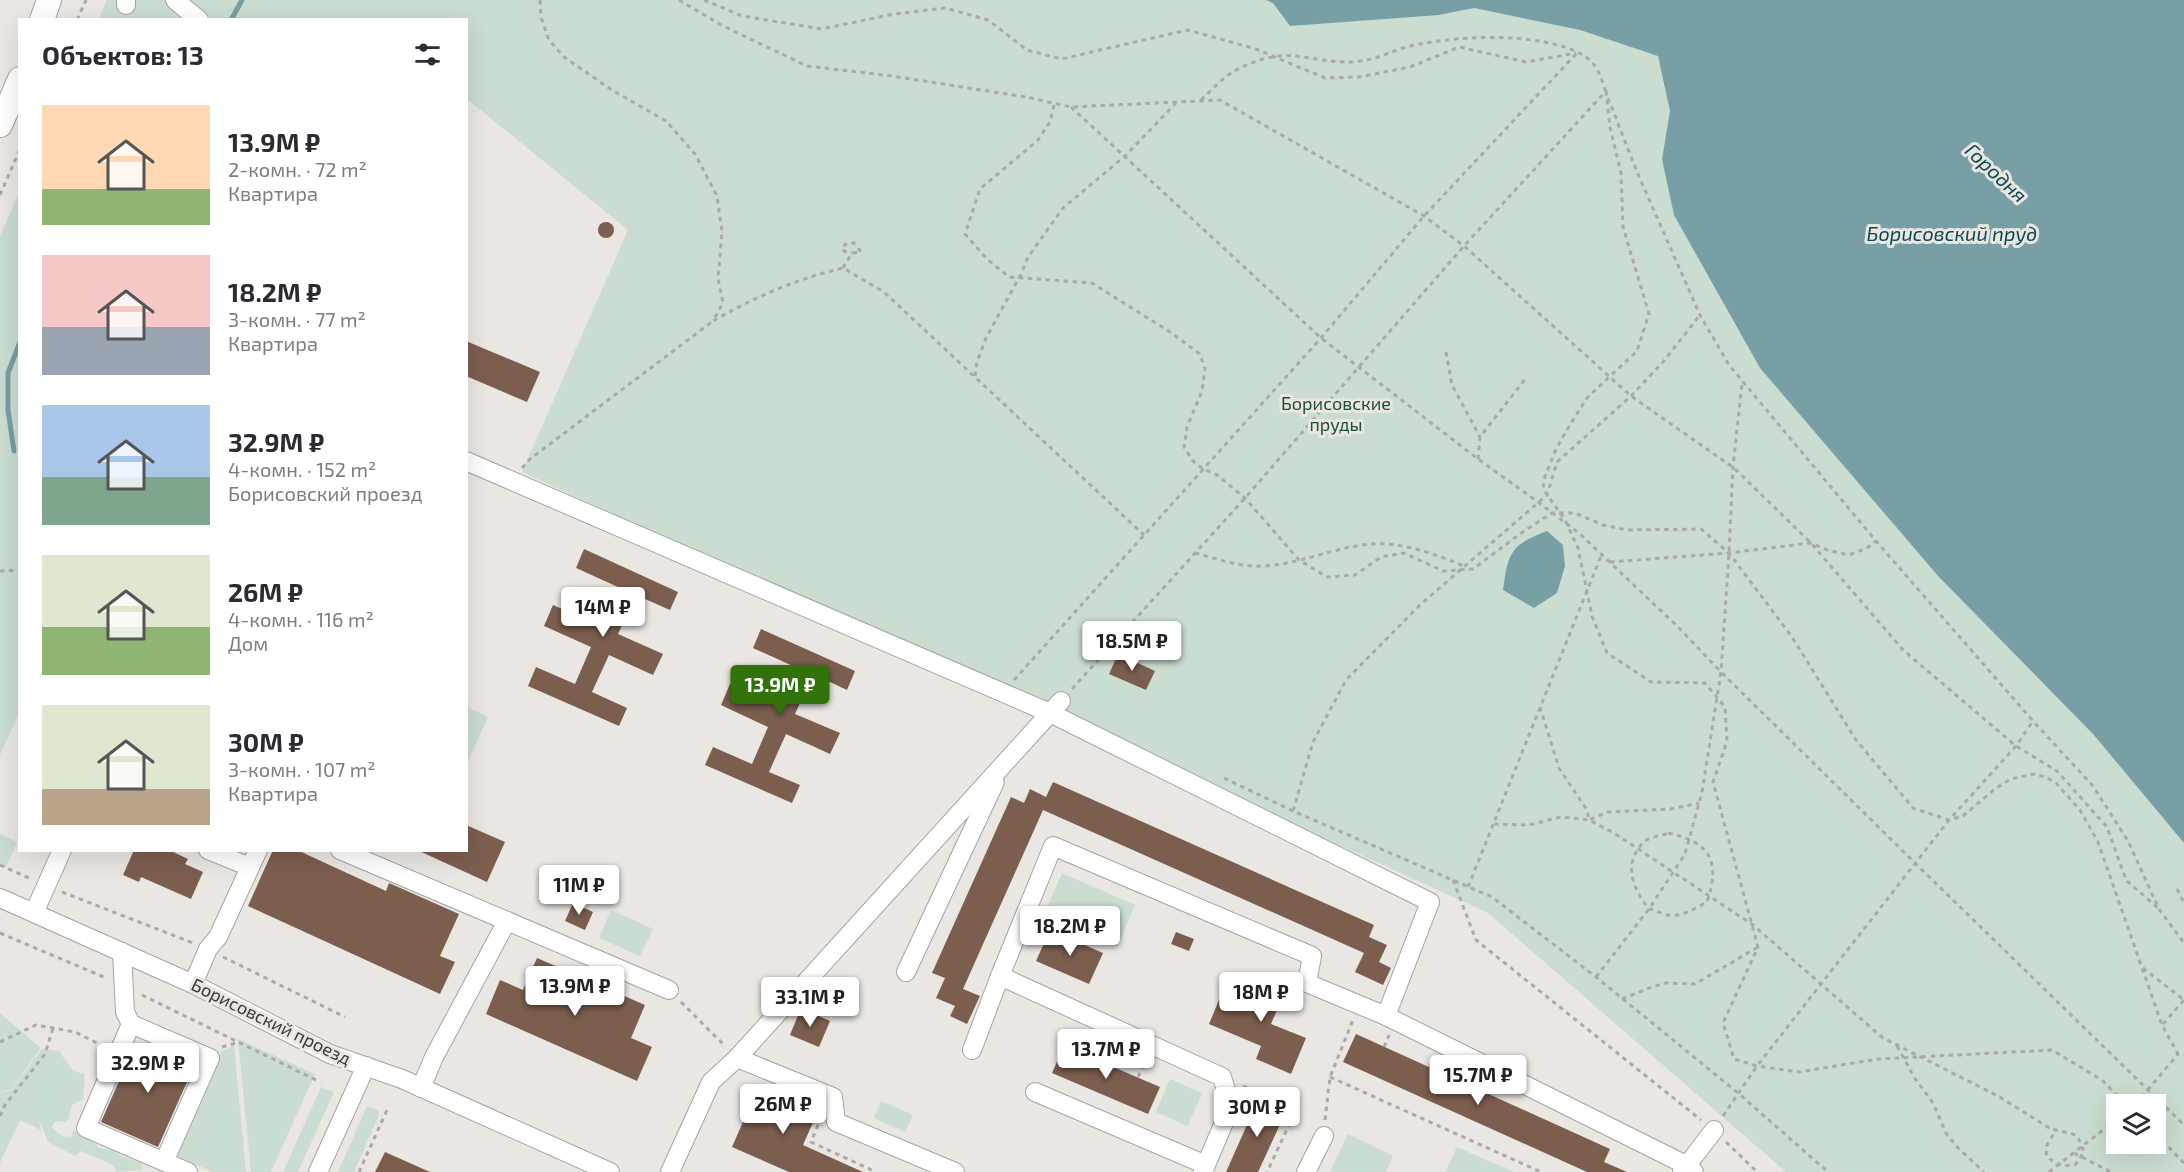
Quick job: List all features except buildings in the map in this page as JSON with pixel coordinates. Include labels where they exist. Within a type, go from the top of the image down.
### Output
[{"type":"main road","points":[[43,18],[49,0]]},
{"type":"main road","points":[[0,125],[18,84]]},
{"type":"street","points":[[175,0],[197,18]]},
{"type":"street","points":[[468,466],[512,480],[1055,707],[1430,903],[1386,1016]]},
{"type":"street","points":[[669,1172],[711,1082],[737,1058],[1055,707]]},
{"type":"street","points":[[906,972],[1004,764]]},
{"type":"street","points":[[972,1050],[1053,846],[1312,956],[1307,983],[1386,1016],[1687,1170],[1714,1130]]},
{"type":"street","points":[[34,913],[62,852]]},
{"type":"street","points":[[193,984],[208,949],[218,937],[254,859],[218,852]]},
{"type":"street","points":[[345,852],[669,990]]},
{"type":"street","name":"Борисовский проезд","points":[[0,898],[193,984],[330,1054],[421,1088],[610,1172]]},
{"type":"street","points":[[421,1088],[434,1057],[507,921]]},
{"type":"street","points":[[122,952],[125,1012],[131,1024],[210,1058],[165,1162]]},
{"type":"street","points":[[1000,976],[1222,1077],[1231,1106],[1205,1168],[1035,1092]]},
{"type":"street","points":[[131,1024],[86,1128],[188,1172]]},
{"type":"street","points":[[737,1058],[833,1097],[836,1122],[955,1172]]},
{"type":"street","points":[[318,1172],[366,1066]]},
{"type":"street","points":[[1306,1172],[1324,1136]]},
{"type":"path","points":[[78,18],[86,0]]},
{"type":"path","points":[[540,0],[541,17],[549,40],[564,57],[612,90],[666,121],[695,154],[717,196],[722,232],[718,278],[723,303],[713,321]]},
{"type":"path","points":[[679,0],[723,26],[807,66],[1026,97],[1054,105],[1220,100],[1424,216],[1464,246],[1631,396],[1732,467],[1811,543],[1903,650],[2016,746],[2057,771],[2107,827],[2126,880],[2159,909]]},
{"type":"path","points":[[704,0],[742,16],[822,29],[894,14],[945,9],[988,20],[1027,50],[1061,59],[1188,30],[1256,49],[1325,78],[1359,76],[1410,67],[1459,47],[1526,62],[1578,52]]},
{"type":"path","points":[[1199,101],[1231,73],[1262,59],[1293,55],[1322,61],[1358,61],[1446,40],[1489,37],[1532,40],[1578,52],[1588,58],[1597,69],[1629,153],[1700,315],[1728,364],[1876,541],[2033,721],[2093,786],[2128,841],[2159,909],[2184,943]]},
{"type":"path","points":[[1023,684],[1014,680],[1321,338],[1424,216],[1578,52]]},
{"type":"path","points":[[1055,707],[1245,498],[1464,246],[1606,91]]},
{"type":"path","points":[[1606,91],[1610,127],[1621,173],[1623,227],[1649,314],[1637,351],[1587,398],[1556,449],[1545,476],[1543,489],[1568,525],[1578,548],[1592,616],[1607,653],[1651,682],[1705,683],[1725,707],[1727,741],[1713,782],[1758,946],[1724,1023],[1734,1059],[1757,1066],[1799,1072],[1878,1059],[2052,1050],[2102,1080],[2116,1094]]},
{"type":"path","points":[[975,376],[977,362],[986,338],[1028,257],[1063,208],[1125,156],[1177,102]]},
{"type":"path","points":[[1054,105],[1050,122],[1038,140],[980,189],[965,234],[987,259],[1009,277],[1092,283],[1170,332],[1200,354],[1205,369],[1202,391],[1187,427],[1184,447],[1193,461],[1203,469],[1217,475],[1245,498],[1299,560],[1327,577],[1355,575],[1381,557],[1404,553],[1443,571],[1473,568],[1552,513],[1575,513],[1603,525],[1627,530],[1701,529],[1730,553],[1792,638],[1856,740],[1913,808],[1949,820],[1963,816],[1996,788],[2011,779],[2034,774],[2056,783],[2080,810],[2098,842],[2162,1024],[2178,1054]]},
{"type":"path","points":[[1071,106],[1321,338],[1568,525],[1610,562],[2184,1125]]},
{"type":"path","points":[[0,195],[18,154]]},
{"type":"path","points":[[848,243],[854,243],[861,252],[852,253],[844,251],[842,247],[848,243]]},
{"type":"path","points":[[843,268],[852,253]]},
{"type":"path","points":[[512,480],[530,459],[713,321],[752,299],[809,276],[843,268],[884,291],[1144,535]]},
{"type":"path","points":[[1293,811],[1313,742],[1346,680],[1421,604],[1547,495],[1557,462],[1631,396],[1663,362],[1700,315]]},
{"type":"path","points":[[1446,352],[1452,385],[1480,437]]},
{"type":"path","points":[[1478,459],[1480,437],[1526,378]]},
{"type":"path","points":[[1596,978],[1649,909],[1685,855],[1699,803],[1721,672],[1730,553],[1732,467],[1742,381]]},
{"type":"path","points":[[1610,562],[1730,553],[1811,543],[1849,555],[1867,548],[1876,541]]},
{"type":"path","points":[[1195,553],[1254,567],[1372,544],[1414,549],[1464,566]]},
{"type":"path","points":[[1468,887],[1601,556]]},
{"type":"path","points":[[0,571],[18,570]]},
{"type":"path","points":[[1540,707],[1560,768],[1587,810],[1589,820]]},
{"type":"path","points":[[1714,1130],[1757,1066],[1949,820],[2016,746],[2033,721]]},
{"type":"path","points":[[1220,776],[1293,811],[1491,897],[1622,999],[1737,1093],[1828,1172]]},
{"type":"path","points":[[1589,820],[1608,812],[1671,809],[1699,803]]},
{"type":"path","points":[[1494,824],[1529,825],[1561,817],[1589,820],[1753,925],[1883,1038],[1998,1096],[2056,1130],[2078,1137],[2084,1152],[2075,1165],[2065,1167],[2058,1165],[2046,1155],[2047,1145],[2056,1130]]},
{"type":"path","points":[[1668,833],[1695,841],[1705,849],[1713,862],[1713,886],[1707,902],[1679,915],[1667,915],[1649,909],[1633,885],[1630,869],[1639,850],[1647,840],[1668,833]]},
{"type":"path","points":[[0,865],[46,886],[208,949],[345,1017]]},
{"type":"path","points":[[1453,880],[1476,940],[1714,1130],[1757,1172]]},
{"type":"path","points":[[2177,889],[2184,903]]},
{"type":"path","points":[[0,933],[122,985],[320,1082]]},
{"type":"path","points":[[1622,999],[1665,983],[1695,984],[1758,946]]},
{"type":"path","points":[[2142,966],[2184,1000],[2162,1024]]},
{"type":"path","points":[[669,990],[737,1058]]},
{"type":"path","points":[[1324,1136],[1330,1077],[1359,1005]]},
{"type":"path","points":[[0,1042],[36,1025],[75,1032],[118,1053]]},
{"type":"path","points":[[0,1116],[5,1106],[45,1054],[53,1028]]},
{"type":"path","points":[[1897,1044],[1914,1077],[1934,1103],[1946,1134],[1984,1172]]},
{"type":"path","points":[[2145,1094],[2178,1054]]},
{"type":"path","points":[[2178,1054],[2184,1055]]},
{"type":"path","points":[[1222,1077],[1296,1110],[1268,1172]]},
{"type":"path","points":[[1330,1077],[1540,1172]]},
{"type":"path","points":[[359,1172],[387,1110]]},
{"type":"path","points":[[822,1116],[811,1142],[876,1172]]},
{"type":"path","points":[[2049,1172],[2106,1128]]},
{"type":"path","points":[[2166,1145],[2184,1164]]},
{"type":"path","points":[[2074,1153],[2111,1172]]},
{"type":"green space","name":"Борисовские пруды","points":[[107,0],[1266,0],[1273,3],[1439,15],[1474,8],[1580,30],[1659,56],[1670,111],[1662,159],[2093,734],[2184,843],[2184,1172],[1786,1172],[1488,913],[522,472],[628,230],[468,100],[468,18],[99,18]]},
{"type":"green space","points":[[18,195],[18,715],[0,755],[0,236]]},
{"type":"green space","points":[[468,707],[488,717],[468,761]]},
{"type":"green space","points":[[0,834],[17,842],[6,868],[0,866]]},
{"type":"green space","points":[[1062,873],[1135,905],[1117,947],[1044,915]]},
{"type":"green space","points":[[611,910],[653,929],[640,956],[599,938]]},
{"type":"green space","points":[[0,1013],[41,1048],[12,1089],[0,1092]]},
{"type":"green space","points":[[238,1039],[315,1074],[271,1172],[251,1172]]},
{"type":"green space","points":[[234,1045],[246,1172],[212,1172],[177,1156],[221,1052]]},
{"type":"green space","points":[[42,1049],[59,1051],[73,1071],[85,1074],[83,1100],[71,1106],[69,1119],[65,1122],[56,1121],[51,1127],[62,1136],[71,1138],[73,1130],[90,1138],[99,1148],[113,1150],[119,1155],[142,1163],[142,1170],[117,1172],[111,1164],[81,1151],[75,1156],[48,1142],[39,1119],[41,1130],[20,1120],[0,1163],[0,1093],[12,1090]]},
{"type":"green space","points":[[1170,1079],[1202,1093],[1188,1126],[1156,1112]]},
{"type":"green space","points":[[321,1087],[334,1092],[298,1172],[283,1172]]},
{"type":"green space","points":[[881,1101],[913,1115],[905,1132],[874,1118]]},
{"type":"green space","points":[[367,1106],[378,1110],[379,1115],[354,1172],[338,1172]]},
{"type":"green space","points":[[1348,1134],[1393,1156],[1386,1172],[1330,1172]]},
{"type":"green space","points":[[1457,1147],[1514,1172],[1445,1172]]},
{"type":"water","name":"Борисовский пруд","points":[[1266,0],[2184,0],[2184,843],[2093,734],[1939,577],[1760,368],[1674,215],[1662,159],[1670,111],[1658,56],[1580,30],[1474,8],[1439,15],[1290,26],[1273,3]]},
{"type":"water","points":[[1547,531],[1563,545],[1565,566],[1557,593],[1534,608],[1503,590],[1505,577],[1509,559],[1518,546]]},
{"type":"waterway","points":[[232,18],[242,0]]},
{"type":"waterway","points":[[14,451],[8,410],[8,373],[18,347]]},
{"type":"water label","name":"Городня","points":[[1996,173]]}]
